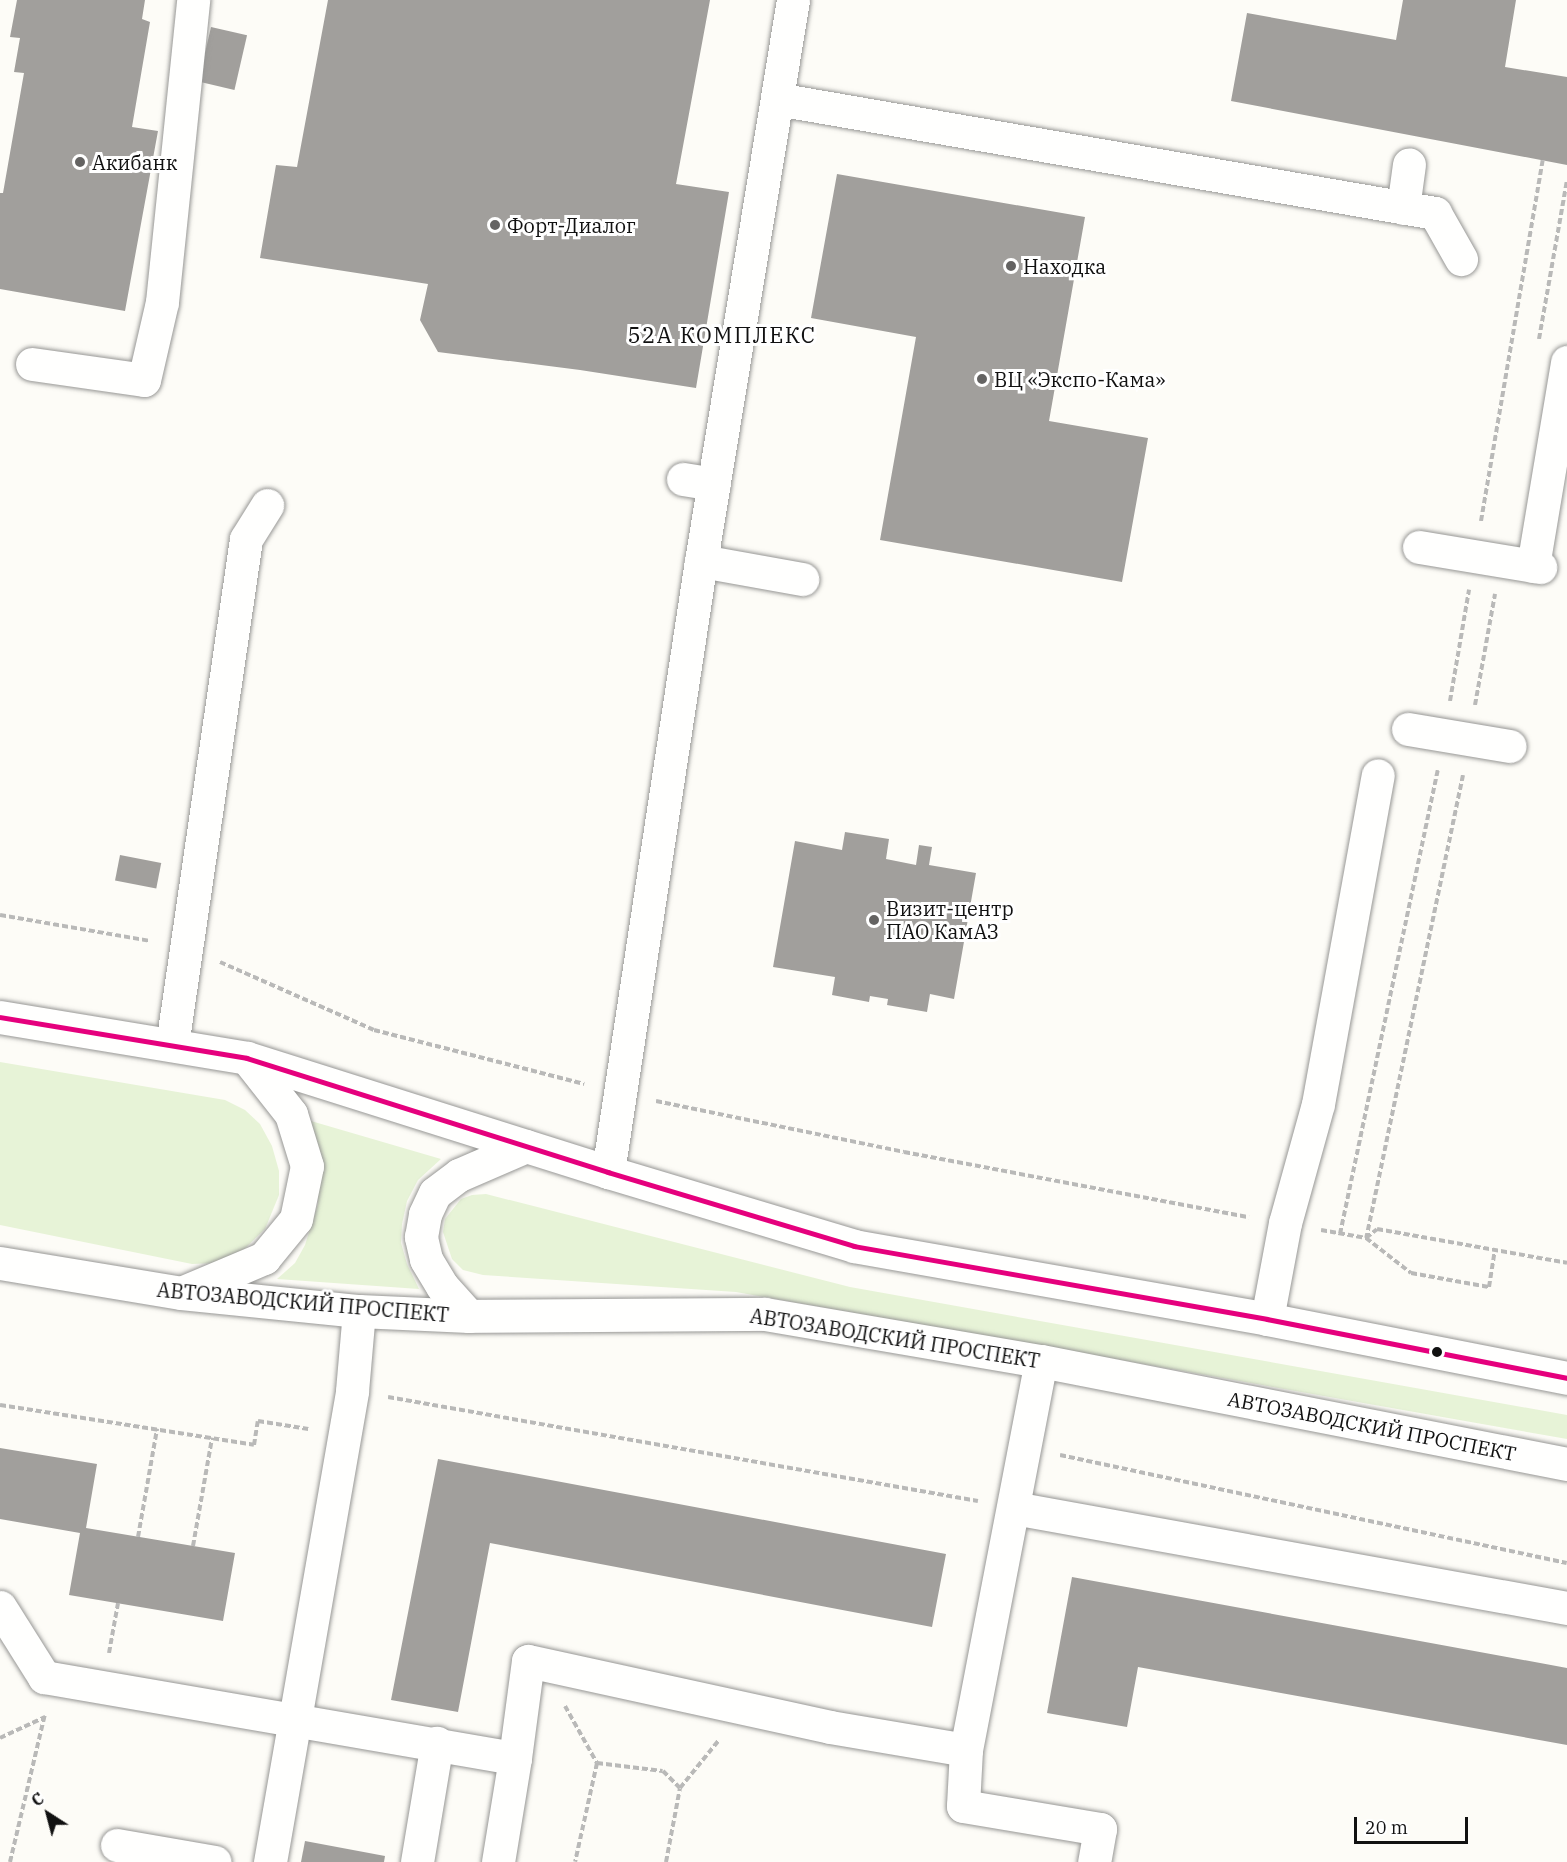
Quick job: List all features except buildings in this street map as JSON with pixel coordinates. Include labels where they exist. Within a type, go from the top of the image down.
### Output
[{"type":"street","points":[[32,364],[144,380],[162,302],[193,0]]},
{"type":"street","points":[[608,1172],[622,1094],[701,561],[698,481],[777,99],[793,0]]},
{"type":"street","points":[[777,99],[1435,213],[1461,259]]},
{"type":"street","points":[[1403,208],[1409,164]]},
{"type":"street","points":[[1419,547],[1536,566],[1557,487],[1567,362]]},
{"type":"street","points":[[172,1045],[246,539],[267,505]]},
{"type":"street","points":[[701,561],[802,579]]},
{"type":"street","points":[[1408,729],[1510,746]]},
{"type":"street","points":[[1267,1319],[1285,1223],[1318,1104],[1378,775]]},
{"type":"street","points":[[0,1017],[247,1058],[608,1172],[854,1246],[1267,1319],[1567,1378]]},
{"type":"street","points":[[181,1293],[264,1258],[296,1219],[307,1166],[291,1114],[247,1058]]},
{"type":"street","points":[[469,1316],[442,1286],[426,1259],[421,1237],[425,1214],[435,1193],[459,1175],[526,1146]]},
{"type":"street","name":"АВТОЗАВОДСКИЙ ПРОСПЕКТ","points":[[0,1263],[181,1293],[359,1311],[469,1316],[765,1314],[1041,1361],[1567,1464]]},
{"type":"street","points":[[270,1862],[352,1391],[359,1311]]},
{"type":"street","points":[[1041,1361],[966,1750],[963,1806],[1100,1829],[1094,1862]]},
{"type":"street","points":[[1014,1508],[1567,1608]]},
{"type":"street","points":[[0,1607],[44,1677],[515,1758]]},
{"type":"street","points":[[498,1862],[528,1661],[830,1727],[966,1750]]},
{"type":"street","points":[[417,1862],[437,1743]]},
{"type":"street","points":[[117,1845],[215,1862]]},
{"type":"path","points":[[0,915],[186,947],[374,1030],[622,1094],[904,1152],[1366,1238],[1411,1273],[1489,1287],[1495,1250]]},
{"type":"path","points":[[1366,1238],[1377,1230],[1567,1263]]},
{"type":"path","points":[[352,1391],[1014,1508]]},
{"type":"path","points":[[0,1405],[254,1445],[258,1421],[344,1435]]},
{"type":"path","points":[[138,1537],[157,1429]]},
{"type":"path","points":[[193,1546],[212,1438]]},
{"type":"path","points":[[1025,1448],[1567,1563]]},
{"type":"path","points":[[104,1687],[118,1603]]},
{"type":"path","points":[[540,1664],[597,1763],[575,1862]]},
{"type":"path","points":[[10,1862],[54,1679]]},
{"type":"path","points":[[666,1862],[680,1788],[728,1730],[730,1704]]},
{"type":"path","points":[[0,1738],[45,1717]]},
{"type":"path","points":[[597,1763],[663,1771],[680,1788]]},
{"type":"green space","points":[[0,1062],[225,1100],[245,1110],[260,1124],[272,1146],[279,1171],[279,1195],[265,1229],[237,1256],[216,1263],[192,1264],[0,1225]]},
{"type":"green space","points":[[311,1121],[441,1159],[418,1180],[407,1201],[402,1224],[401,1243],[407,1264],[419,1289],[277,1279],[295,1263],[305,1245],[318,1204],[317,1143]]},
{"type":"green space","points":[[486,1194],[850,1287],[1567,1415],[1567,1439],[736,1292],[483,1275],[463,1270],[452,1259],[443,1232],[445,1219],[461,1199]]},
{"type":"transit line","points":[[0,1017],[247,1058],[608,1172],[854,1246],[1267,1319],[1567,1378]]},
{"type":"place","name":"Акибанк","points":[[80,162]]},
{"type":"place","name":"Форт-Диалог","points":[[495,225]]},
{"type":"place","name":"Находка","points":[[1011,266]]},
{"type":"place","name":"ВЦ «Экспо-Кама»","points":[[982,379]]},
{"type":"place","name":"Визит-центр ПАО КамАЗ","points":[[874,920]]},
{"type":"district","name":"52А КОМПЛЕКС","points":[[722,335]]}]
